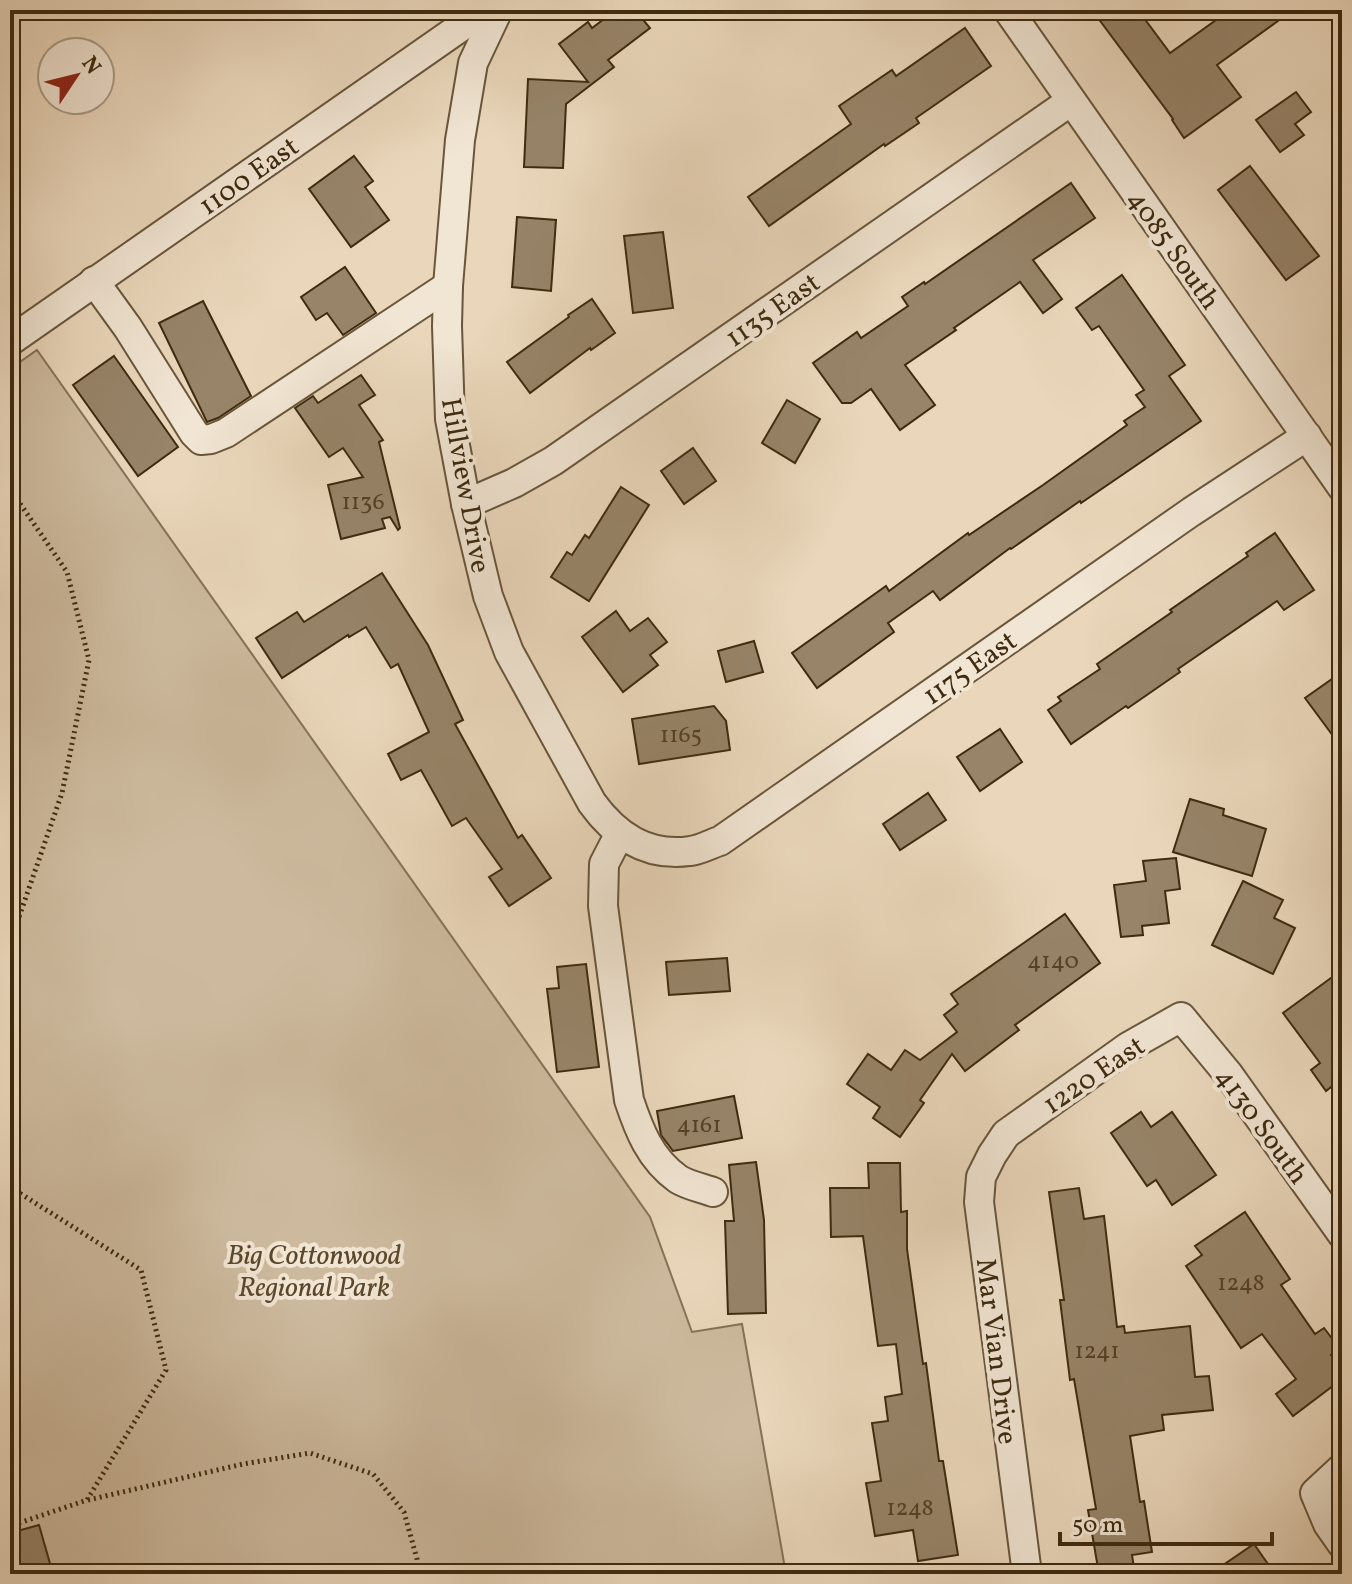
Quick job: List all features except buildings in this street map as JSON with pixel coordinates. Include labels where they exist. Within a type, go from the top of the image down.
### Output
[{"type":"street","name":"1100 East","points":[[10,341],[485,10]]},
{"type":"street","name":"Hillview Drive","points":[[498,10],[473,63],[460,140],[448,286],[450,419],[488,596],[509,652],[592,803],[605,821],[620,833]]},
{"type":"street","name":"4085 South","points":[[1008,10],[1342,487]]},
{"type":"street","name":"1135 East","points":[[466,504],[514,483],[553,461],[1071,101]]},
{"type":"street","points":[[94,281],[201,440],[226,433],[448,286]]},
{"type":"street","name":"1175 East","points":[[620,833],[658,851],[691,851],[720,841],[1178,521],[1307,436]]},
{"type":"street","points":[[620,833],[604,864],[603,906],[629,1100],[639,1131],[652,1153],[679,1180],[713,1192]]},
{"type":"street","name":"1220 East","points":[[1006,1134],[1128,1047],[1181,1017]]},
{"type":"street","name":"4130 South","points":[[1181,1017],[1229,1075],[1342,1234]]},
{"type":"street","name":"Mar Vian Drive","points":[[1006,1134],[981,1177],[979,1202],[1027,1574]]},
{"type":"street","points":[[1342,1468],[1315,1493],[1328,1524],[1342,1544]]},
{"type":"path","points":[[10,489],[67,572],[89,660],[62,793],[10,943]]},
{"type":"path","points":[[10,1187],[141,1270],[166,1370],[87,1500]]},
{"type":"path","points":[[10,1526],[87,1500],[243,1464],[310,1453],[373,1474],[404,1512],[419,1574]]},
{"type":"green space","name":"Big Cottonwood Regional Park","points":[[37,350],[650,1217],[692,1332],[742,1324],[786,1574],[10,1574],[10,369]]}]
